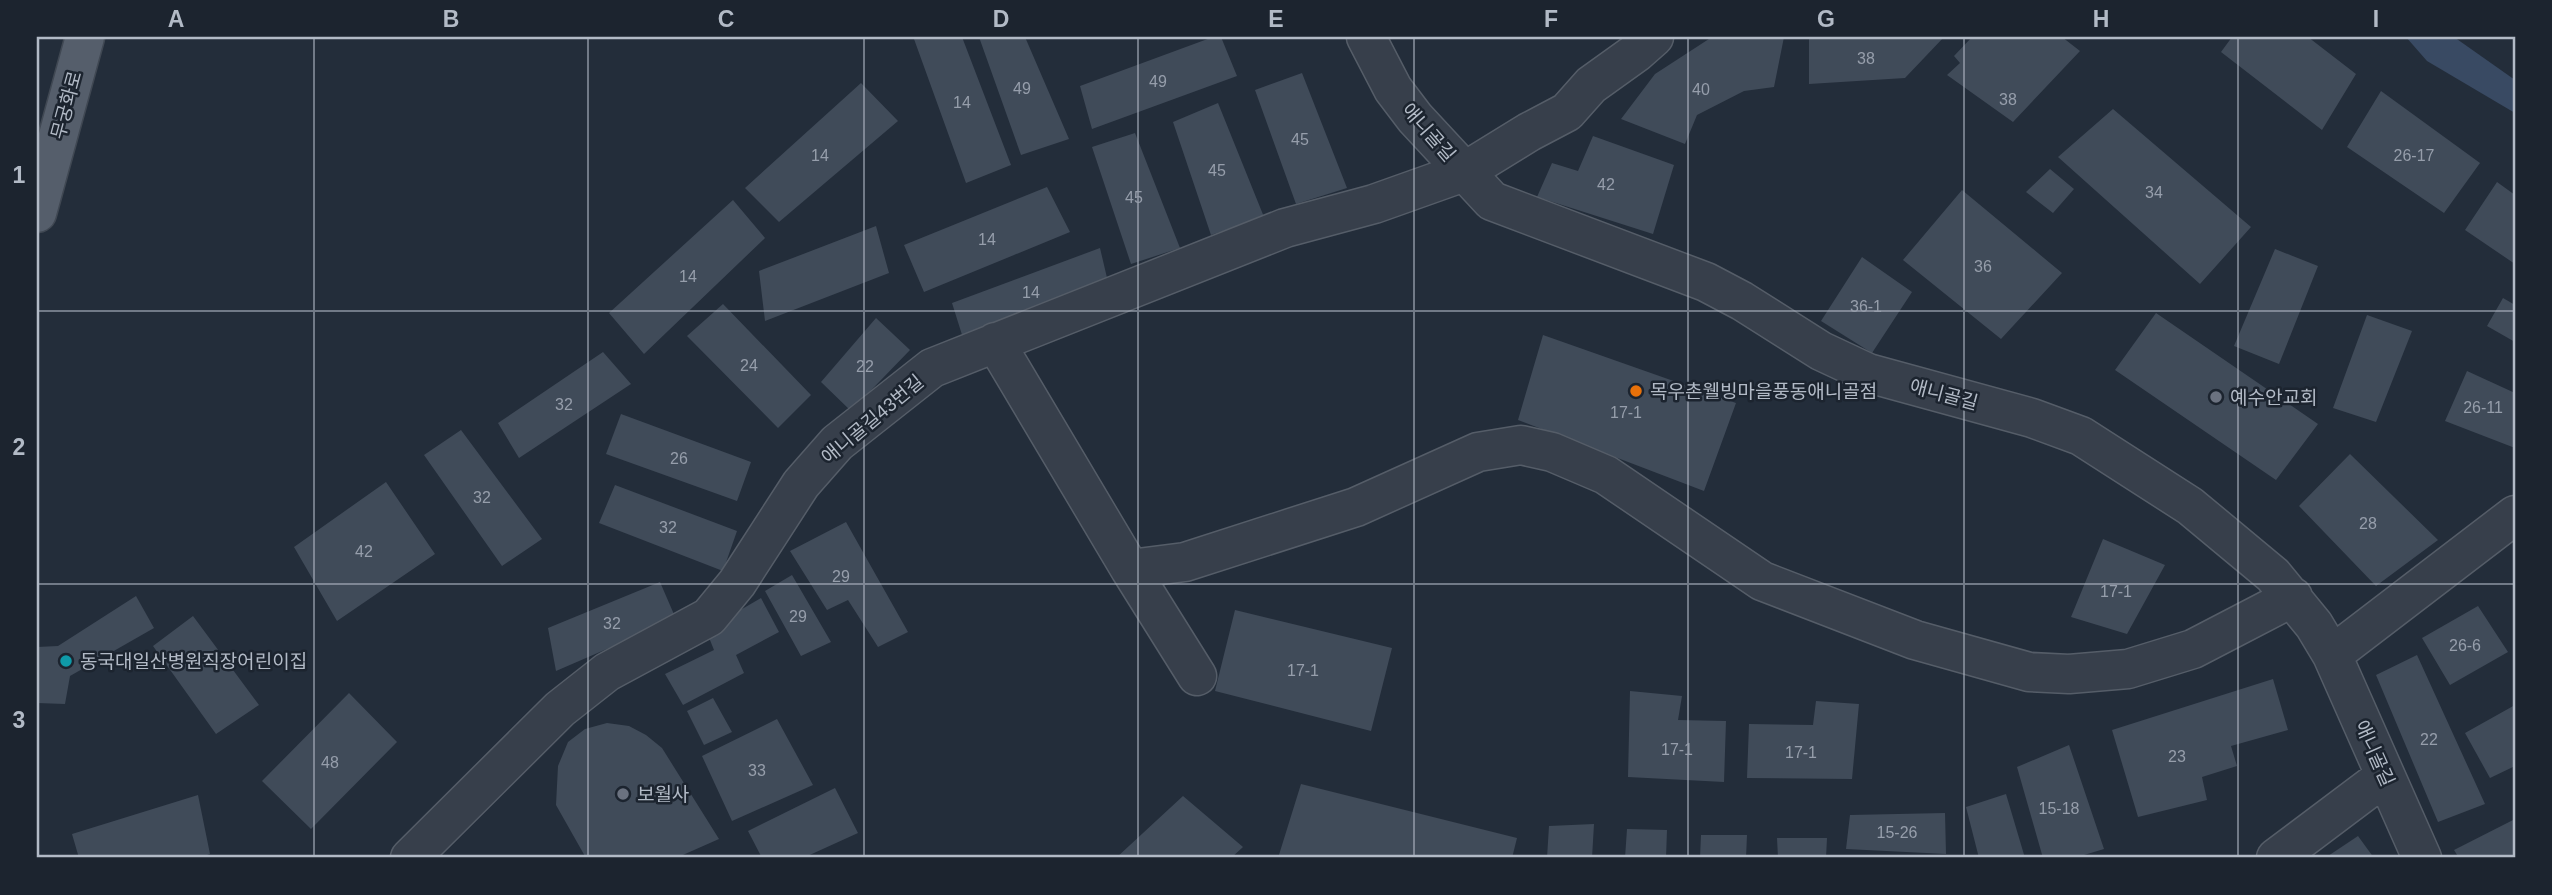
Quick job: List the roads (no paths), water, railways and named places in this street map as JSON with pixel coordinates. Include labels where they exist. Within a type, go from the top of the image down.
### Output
[{"type":"main road","name":"무궁화로","points":[[37,214],[42,176],[85,37]]},
{"type":"street","name":"애니골길","points":[[1366,37],[1393,89],[1415,118],[1492,201],[1706,282],[1742,301],[1821,351],[1868,373],[2032,418],[2081,436],[2190,506],[2273,575],[2314,625],[2332,655],[2422,858]]},
{"type":"street","name":"애니골길43번길","points":[[410,858],[560,709],[607,672],[709,617],[737,583],[801,484],[837,443],[932,368],[1284,228],[1385,200],[1464,172],[1567,112],[1591,85],[1654,37]]},
{"type":"street","points":[[995,342],[1197,676]]},
{"type":"street","points":[[1130,569],[1185,562],[1356,508],[1478,452],[1521,445],[1552,452],[1605,475],[1762,580],[1915,640],[2029,672],[2069,674],[2128,669],[2193,649],[2293,597]]},
{"type":"street","points":[[2332,655],[2515,515]]},
{"type":"street","points":[[2276,858],[2385,776]]},
{"type":"water","points":[[2406,37],[2454,37],[2515,80],[2515,113],[2427,61]]},
{"type":"place","name":"목우촌웰빙마을풍동애니골점","points":[[1636,391]]},
{"type":"place","name":"예수안교회","points":[[2216,397]]},
{"type":"place","name":"동국대일산병원직장어린이집","points":[[66,661]]},
{"type":"place","name":"보월사","points":[[623,794]]}]
